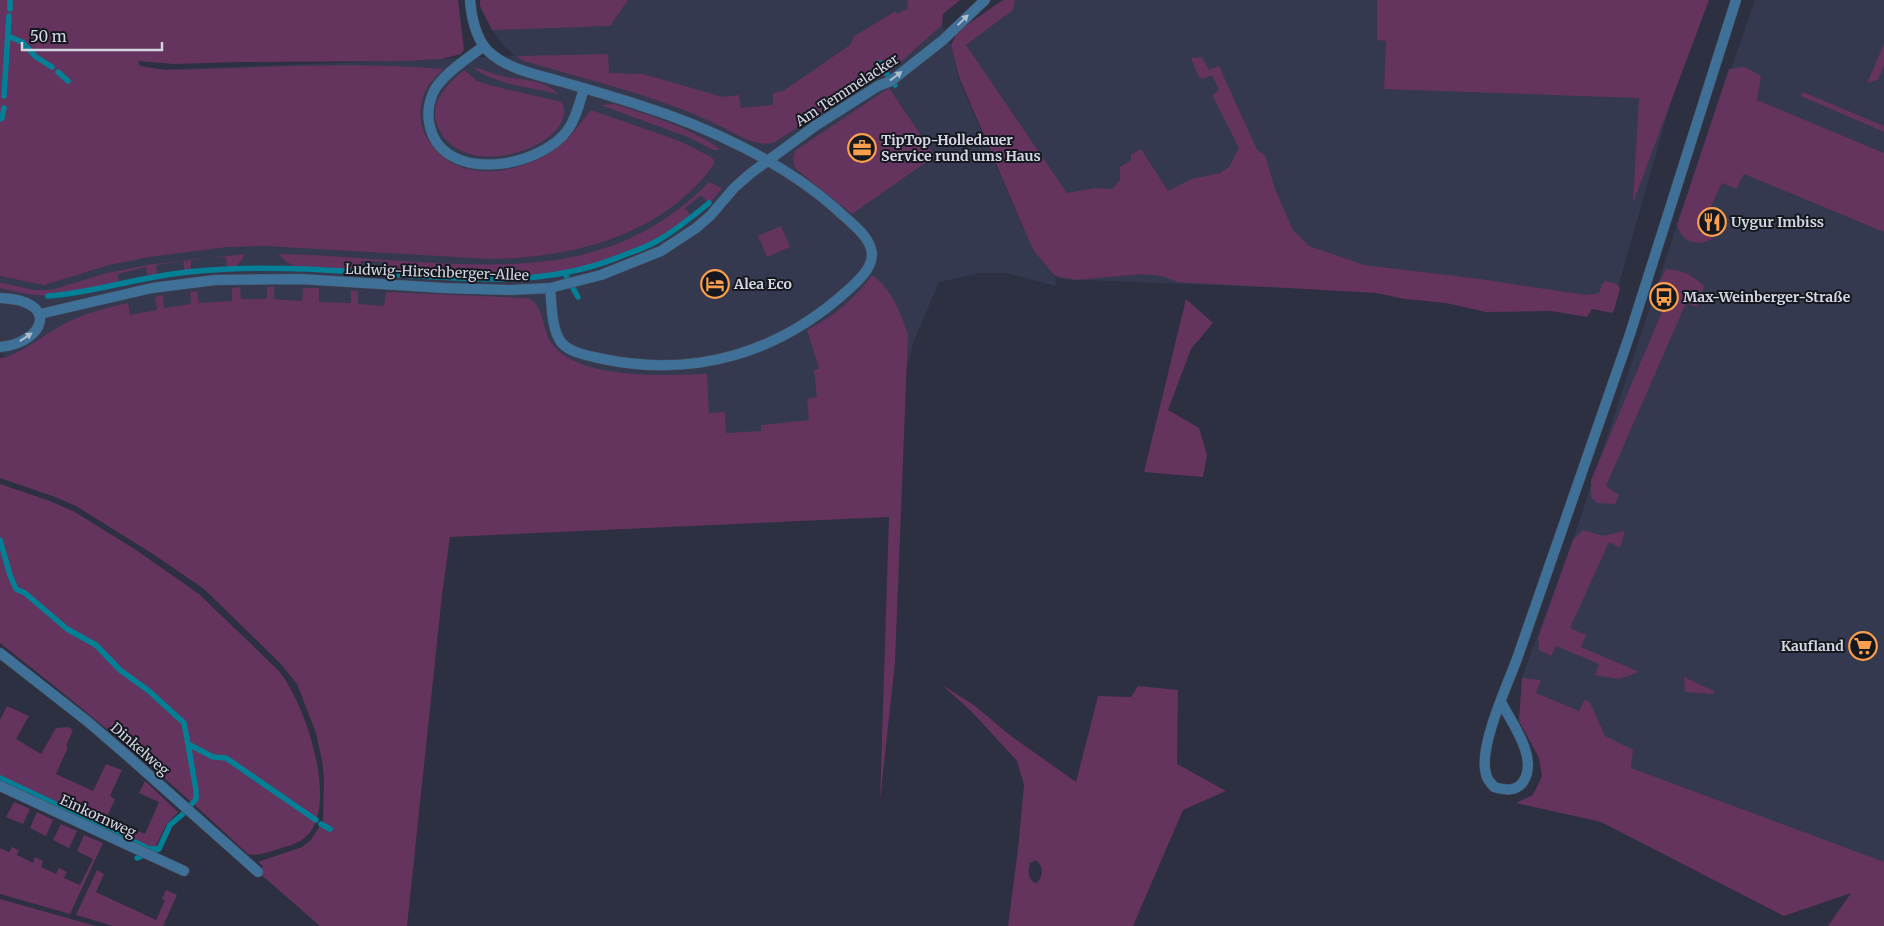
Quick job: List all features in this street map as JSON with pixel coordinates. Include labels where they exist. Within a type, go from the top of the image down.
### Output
[{"type":"street","name":"Am Temmelacker","points":[[768,161],[815,126],[878,86],[891,81],[943,40],[984,0]]},
{"type":"street","points":[[1501,702],[1525,749],[1528,762],[1525,779],[1516,789],[1508,790],[1494,787],[1486,776],[1484,763],[1485,749],[1501,702],[1633,325],[1736,0]]},
{"type":"street","points":[[470,3],[474,21],[484,46],[497,58],[521,70],[644,106],[694,125],[768,161],[806,185],[827,202],[865,238],[872,250],[871,260],[859,280],[823,311],[793,331],[759,348],[709,362],[662,365],[612,361],[576,352],[561,342],[555,324],[550,288]]},
{"type":"street","points":[[484,46],[442,81],[432,96],[429,106],[429,125],[433,136],[438,145],[447,154],[458,159],[487,165],[503,164],[529,156],[553,144],[569,128],[584,88]]},
{"type":"street","name":"Ludwig-Hirschberger-Allee","points":[[40,314],[152,288],[215,280],[266,278],[477,290],[550,288],[608,273],[661,251],[696,228],[742,181],[768,161]]},
{"type":"street","points":[[0,298],[24,302],[33,306],[40,314],[39,324],[31,334],[15,344],[0,347]]},
{"type":"street","name":"Dinkelweg","points":[[0,653],[87,721],[258,872]]},
{"type":"street","name":"Einkornweg","points":[[0,786],[184,871]]},
{"type":"shaded area","points":[[0,0],[458,0],[464,50],[461,54],[441,59],[174,64],[138,61],[140,66],[166,70],[339,65],[443,69],[426,90],[421,103],[423,129],[429,141],[447,160],[472,170],[505,170],[526,164],[546,155],[565,141],[591,110],[682,142],[711,157],[714,160],[714,164],[693,188],[670,209],[643,225],[614,238],[553,254],[490,259],[266,246],[227,247],[149,257],[109,265],[44,285],[0,276]]},
{"type":"shaded area","points":[[480,0],[960,0],[942,14],[942,25],[951,45],[959,80],[1033,250],[1055,276],[1056,286],[1006,273],[981,273],[939,282],[913,343],[905,374],[799,464],[7,360],[0,352],[0,196],[102,72],[515,56],[502,44],[492,30],[480,6]]},
{"type":"shaded area","points":[[480,0],[628,0],[610,26],[492,30],[480,6]]},
{"type":"shaded area","points":[[908,0],[960,0],[943,14],[942,25],[885,76],[877,77],[775,142],[768,144],[744,138],[668,104],[524,61],[516,56],[608,54],[609,73],[643,74],[723,97],[739,95],[741,108],[773,105],[773,93],[783,91],[850,45],[854,36],[896,11],[897,14],[907,9]]},
{"type":"shaded area","points":[[1003,0],[1700,0],[1614,301],[1059,279],[954,39]]},
{"type":"shaded area","points":[[1003,0],[1015,0],[1013,10],[966,45],[1067,193],[1096,188],[1112,189],[1120,180],[1120,167],[1131,160],[1131,155],[1141,149],[1168,191],[1191,179],[1220,173],[1229,167],[1239,148],[1212,95],[1219,90],[1212,75],[1203,79],[1199,77],[1191,58],[1202,57],[1209,70],[1219,66],[1257,150],[1265,155],[1275,189],[1293,230],[1309,246],[1364,265],[1480,279],[1586,295],[1599,293],[1602,284],[1606,281],[1617,284],[1620,289],[1614,310],[1612,313],[1592,309],[1587,317],[1551,311],[1486,312],[1446,303],[1405,299],[1376,293],[1178,282],[1162,276],[1142,274],[1076,280],[1055,276],[1033,250],[959,77],[951,45],[958,31]]},
{"type":"shaded area","points":[[1377,0],[1709,0],[1633,203],[1639,98],[1384,89],[1386,41],[1377,40]]},
{"type":"shaded area","points":[[1755,0],[1884,0],[1884,868],[1872,888],[1519,721],[1522,678],[1573,540],[1677,225]]},
{"type":"shaded area","points":[[1884,44],[1884,66],[1878,80],[1867,83]]},
{"type":"shaded area","points":[[1745,67],[1761,76],[1757,100],[1884,153],[1884,232],[1744,174],[1736,189],[1722,183],[1699,232],[1713,238],[1702,243],[1696,243],[1683,236],[1677,225],[1729,69]]},
{"type":"shaded area","points":[[473,68],[536,82],[552,89],[558,94],[503,82],[482,74]]},
{"type":"shaded area","points":[[464,70],[477,81],[489,85],[562,102],[563,118],[554,132],[538,144],[517,153],[494,157],[471,154],[452,145],[438,127],[435,110],[445,88]]},
{"type":"shaded area","points":[[889,88],[935,156],[852,214],[795,168],[793,163],[794,155],[796,150]]},
{"type":"shaded area","points":[[1803,92],[1884,126],[1884,132],[1801,96]]},
{"type":"shaded area","points":[[614,104],[683,129],[720,149],[713,150],[688,137],[600,105]]},
{"type":"shaded area","points":[[709,182],[722,188],[716,196],[709,203],[701,195],[685,208],[692,217],[661,238],[626,255],[567,273],[508,279],[449,278],[388,274],[388,262],[361,261],[360,273],[299,269],[278,254],[459,264],[537,262],[574,256],[610,247],[644,231],[677,210]]},
{"type":"shaded area","points":[[781,226],[790,247],[767,257],[758,236]]},
{"type":"shaded area","points":[[245,254],[238,264],[230,269],[227,269],[226,257],[208,258]]},
{"type":"shaded area","points":[[191,260],[191,272],[185,273],[183,261],[156,265],[157,276],[148,278],[146,267],[118,274],[119,285],[48,296],[26,294],[0,288],[0,283],[3,283],[34,290],[51,290],[107,273],[153,264]]},
{"type":"shaded area","points":[[1666,269],[1687,274],[1704,286],[1697,307],[1686,303],[1606,486],[1619,495],[1615,504],[1597,503],[1591,497],[1591,480],[1670,293],[1656,288]]},
{"type":"shaded area","points":[[872,275],[890,294],[908,334],[895,662],[880,801],[889,517],[450,537],[442,595],[407,926],[320,926],[258,872],[263,866],[258,862],[302,847],[311,840],[323,821],[324,778],[316,733],[297,684],[280,663],[204,589],[156,556],[76,506],[0,478],[0,358],[26,348],[72,320],[93,312],[128,303],[130,315],[157,310],[155,297],[163,295],[164,308],[191,304],[190,292],[197,291],[199,303],[232,301],[232,288],[240,287],[241,299],[267,299],[267,287],[274,286],[274,299],[302,301],[303,288],[319,288],[319,302],[351,303],[351,290],[358,291],[358,304],[384,306],[386,292],[528,298],[533,301],[540,311],[550,341],[562,354],[579,363],[622,373],[646,375],[707,374],[709,413],[725,412],[726,433],[761,431],[761,425],[809,420],[807,399],[817,397],[814,370],[819,369],[807,330],[843,307]]},
{"type":"shaded area","points":[[1186,299],[1213,323],[1191,349],[1168,410],[1199,428],[1207,455],[1203,477],[1144,472]]},
{"type":"shaded area","points":[[0,484],[50,501],[75,512],[136,550],[199,594],[279,671],[298,703],[313,747],[318,770],[319,812],[313,828],[307,836],[295,844],[269,852],[256,855],[248,854],[126,746],[0,643]]},
{"type":"shaded area","points":[[1583,530],[1603,536],[1625,531],[1620,548],[1609,542],[1570,628],[1586,635],[1581,647],[1639,672],[1619,679],[1595,675],[1599,664],[1556,646],[1551,656],[1539,650],[1538,638],[1573,540]]},
{"type":"shaded area","points":[[1684,677],[1714,691],[1714,694],[1685,692]]},
{"type":"shaded area","points":[[1522,678],[1541,680],[1536,693],[1579,711],[1584,700],[1590,702],[1605,736],[1633,750],[1631,768],[1884,862],[1884,926],[1828,926],[1851,893],[1784,916],[1601,822],[1516,803],[1533,795],[1542,776],[1539,758],[1519,721]]},
{"type":"shaded area","points":[[941,684],[974,705],[1011,736],[1076,782],[1098,696],[1131,697],[1138,686],[1178,690],[1177,764],[1226,791],[1183,810],[1133,926],[1008,926],[1024,785],[1017,761],[972,712]],"holes":[[[1036,860],[1042,871],[1037,883],[1033,882],[1029,873],[1030,863]]]},
{"type":"shaded area","points":[[7,706],[29,716],[16,739],[41,754],[56,728],[68,727],[73,730],[56,774],[93,791],[106,764],[122,770],[110,796],[115,799],[107,817],[145,834],[159,802],[139,793],[145,781],[178,812],[166,825],[156,846],[149,849],[0,778],[0,720]]},
{"type":"shaded area","points":[[14,802],[30,809],[23,824],[6,817]]},
{"type":"shaded area","points":[[37,812],[53,820],[46,836],[30,828]]},
{"type":"shaded area","points":[[61,824],[77,831],[69,848],[53,840]]},
{"type":"shaded area","points":[[84,835],[103,843],[70,914],[0,894],[0,848],[9,852],[12,847],[19,850],[17,855],[33,863],[35,857],[43,861],[41,867],[56,874],[59,868],[67,872],[64,878],[80,885],[93,859],[77,851]]},
{"type":"shaded area","points":[[97,870],[104,874],[96,892],[156,920],[165,900],[162,899],[166,890],[177,895],[163,926],[113,926],[76,915]]},
{"type":"shaded area","points":[[0,899],[96,926],[0,926]]},
{"type":"waterway","points":[[10,0],[10,9]]},
{"type":"waterway","points":[[4,96],[9,16]]},
{"type":"waterway","points":[[8,36],[22,42],[36,57],[52,67]]},
{"type":"waterway","points":[[879,63],[895,85]]},
{"type":"waterway","points":[[58,72],[68,81]]},
{"type":"waterway","points":[[0,119],[2,118],[4,108]]},
{"type":"waterway","points":[[48,296],[86,291],[168,275],[228,269],[299,269],[472,279],[524,278],[550,275],[575,271],[602,263],[647,246],[670,233],[709,203]]},
{"type":"waterway","points":[[565,274],[578,297]]},
{"type":"waterway","points":[[0,540],[16,589],[25,593],[67,629],[96,645],[120,670],[149,691],[184,723],[188,744],[213,757],[226,758],[316,820]]},
{"type":"waterway","points":[[137,858],[159,849],[170,825],[196,799],[188,744]]},
{"type":"waterway","points":[[0,778],[81,816]]},
{"type":"waterway","points":[[83,817],[149,849],[157,849]]},
{"type":"waterway","points":[[321,824],[330,829]]},
{"type":"place","name":"TipTop-Holledauer Service rund ums Haus","points":[[862,148]]},
{"type":"place","name":"Uygur Imbiss","points":[[1712,222]]},
{"type":"place","name":"Alea Eco","points":[[715,284]]},
{"type":"place","name":"Max-Weinberger-Straße","points":[[1664,297]]},
{"type":"place","name":"Kaufland","points":[[1863,646]]}]
